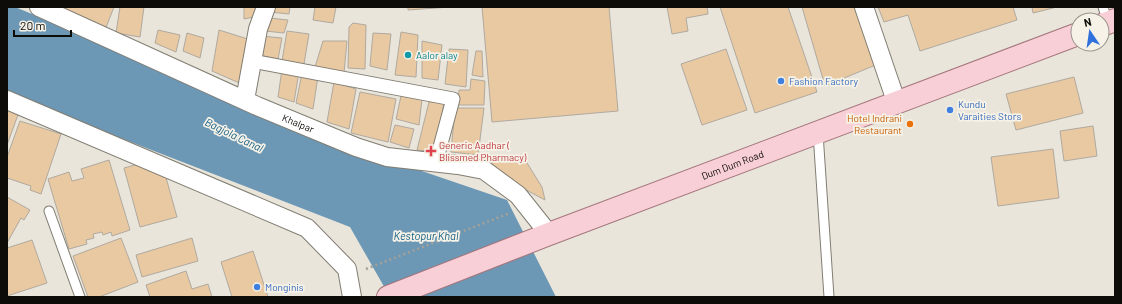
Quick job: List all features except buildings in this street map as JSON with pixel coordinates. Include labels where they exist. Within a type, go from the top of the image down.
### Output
[{"type":"main road","name":"Dum Dum Road","points":[[388,297],[549,234],[897,104],[1070,37]]},
{"type":"street","name":"Khalpar","points":[[39,7],[245,100],[356,147],[387,156],[484,170],[518,195],[549,234]]},
{"type":"street","points":[[245,100],[258,29],[266,7]]},
{"type":"street","points":[[864,7],[897,104]]},
{"type":"street","points":[[252,61],[453,99],[436,162]]},
{"type":"street","points":[[7,100],[307,228],[347,269],[352,297]]},
{"type":"lane","points":[[818,133],[829,297]]},
{"type":"lane","points":[[49,211],[80,297]]},
{"type":"path","points":[[348,276],[527,206]]},
{"type":"water","name":"Kestopur Khal","points":[[7,7],[15,7],[363,151],[507,200],[556,297],[390,297],[350,227],[7,94]]},
{"type":"place","name":"Aalor alay","points":[[408,55]]},
{"type":"place","name":"Fashion Factory","points":[[781,81]]},
{"type":"place","name":"Kundu Varaities Stors","points":[[950,110]]},
{"type":"place","name":"Hotel Indrani Restaurant","points":[[910,124]]},
{"type":"place","name":"Generic Aadhar ( Blissmed Pharmacy)","points":[[431,151]]},
{"type":"place","name":"Monginis","points":[[257,287]]},
{"type":"water label","name":"Bagjola Canal","points":[[234,135]]}]
